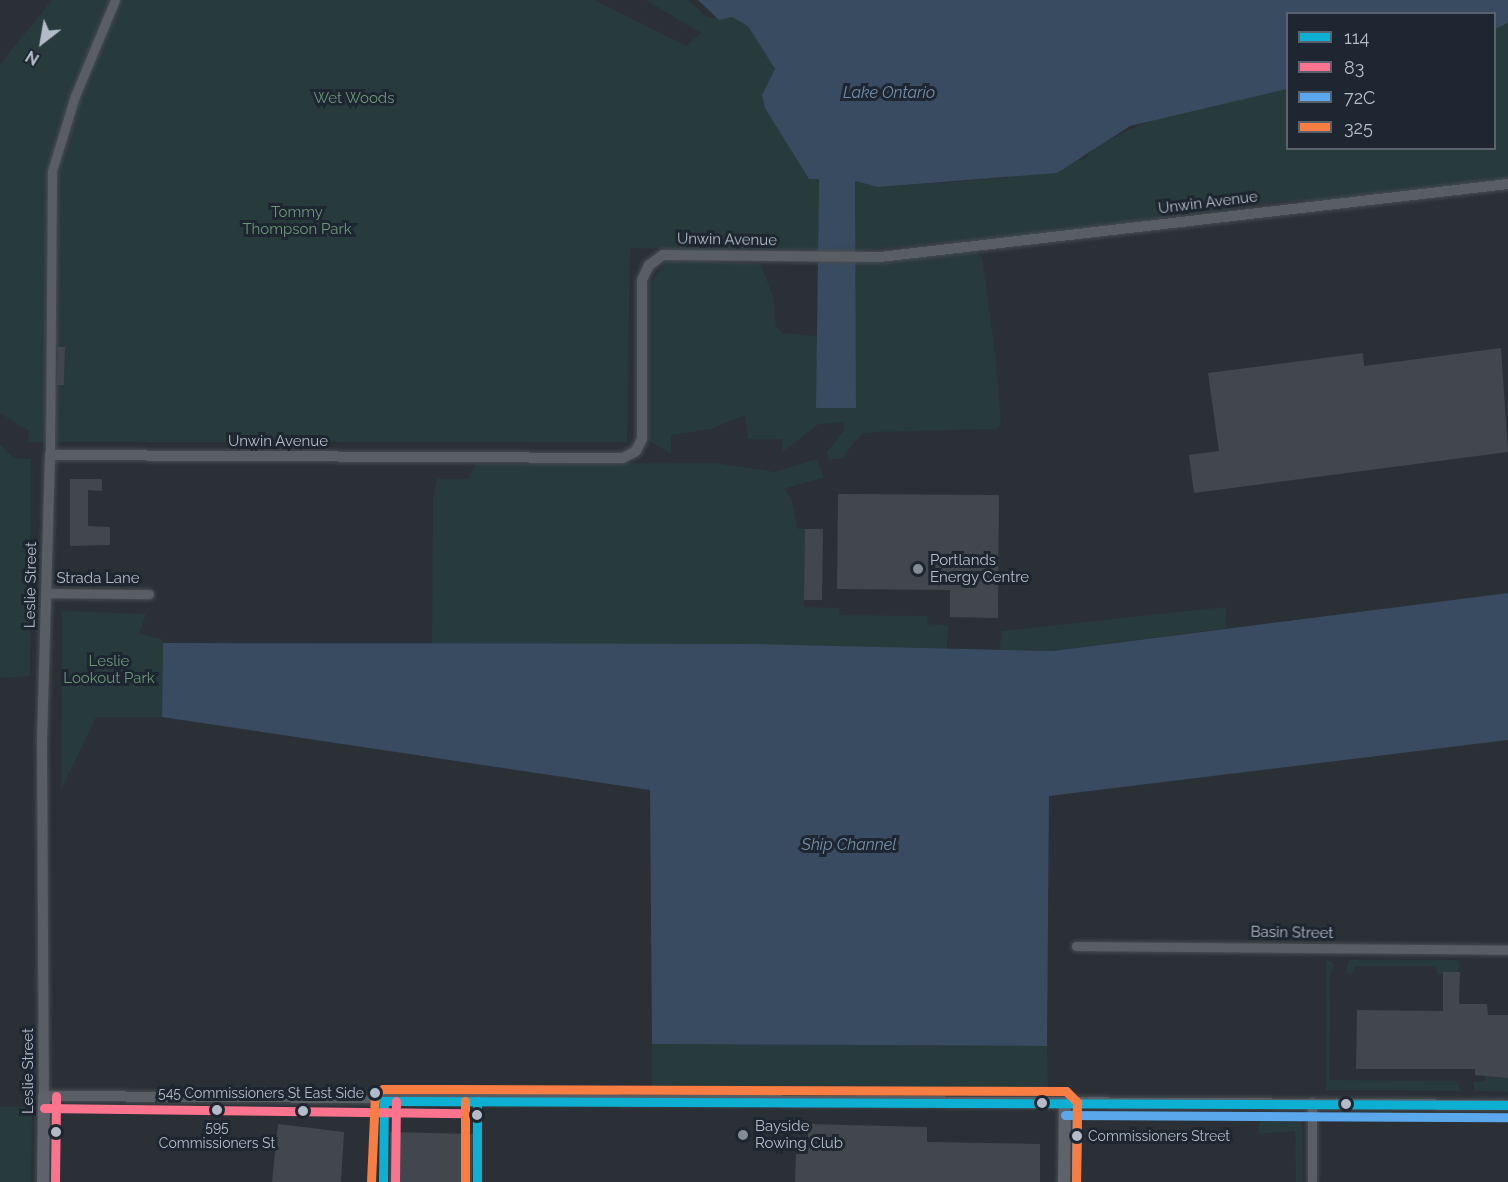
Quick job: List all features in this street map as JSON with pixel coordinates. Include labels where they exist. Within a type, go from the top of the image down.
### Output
[{"type":"main road","name":"Leslie Street","points":[[43,1182],[44,1096]]},
{"type":"main road","points":[[1064,1182],[1065,1102]]},
{"type":"street","name":"Leslie Street","points":[[44,1096],[46,593],[50,454],[52,171],[75,96],[115,0]]},
{"type":"street","name":"Unwin Avenue","points":[[50,454],[623,458],[636,452],[642,439],[642,280],[649,265],[669,253],[856,257],[1508,184]]},
{"type":"street","name":"Strada Lane","points":[[46,593],[149,594]]},
{"type":"street","name":"Basin Street","points":[[1076,946],[1508,950]]},
{"type":"street","points":[[44,1096],[1312,1102],[1508,1106]]},
{"type":"street","points":[[1312,1102],[1312,1182]]},
{"type":"green space","name":"Tommy Thompson Park","points":[[52,0],[594,0],[686,46],[701,33],[646,0],[688,0],[708,18],[732,17],[748,25],[775,69],[771,84],[763,91],[819,178],[818,253],[630,248],[627,442],[28,442],[29,431],[0,413],[0,64]]},
{"type":"green space","points":[[1508,23],[1508,179],[1333,200],[1277,202],[1073,231],[854,251],[855,181],[879,187],[1005,178],[1084,159],[1100,144],[1156,118],[1286,89],[1286,150],[1496,150],[1496,29]]},
{"type":"green space","points":[[976,251],[982,258],[996,360],[1001,423],[997,429],[862,434],[842,458],[829,460],[827,452],[844,430],[844,422],[819,424],[782,452],[782,439],[748,439],[745,415],[711,429],[671,435],[671,454],[648,440],[648,286],[667,260],[761,264],[773,297],[776,327],[782,333],[818,336],[816,408],[856,408],[853,261]]},
{"type":"green space","points":[[0,444],[13,458],[31,459],[30,676],[0,678]]},
{"type":"green space","points":[[816,459],[824,477],[784,489],[791,498],[798,529],[805,529],[804,607],[839,608],[839,615],[928,616],[927,624],[948,625],[947,649],[432,644],[433,498],[437,479],[468,479],[476,464],[715,463],[775,472]]},
{"type":"green space","points":[[1225,607],[1227,628],[1053,651],[1000,650],[1001,631]]},
{"type":"green space","name":"Leslie Lookout Park","points":[[62,611],[146,614],[139,634],[162,639],[163,643],[162,717],[96,717],[61,790]]},
{"type":"green space","points":[[1326,959],[1335,965],[1330,975],[1329,1080],[1456,1081],[1461,1091],[1326,1090]]},
{"type":"green space","points":[[1349,960],[1457,960],[1460,965],[1457,972],[1438,975],[1435,966],[1355,966],[1352,974],[1345,973]]},
{"type":"green space","points":[[652,1044],[1047,1046],[1048,1089],[652,1088]]},
{"type":"green space","points":[[1485,1075],[1508,1078],[1508,1092],[1475,1091],[1473,1082],[1485,1081]]},
{"type":"green space","points":[[0,1107],[24,1107],[32,1117],[31,1182],[0,1182]]},
{"type":"green space","points":[[1261,1118],[1302,1118],[1303,1182],[1296,1182],[1295,1131],[1257,1134]]},
{"type":"water","name":"Lake Ontario","points":[[698,0],[1508,0],[1508,23],[1496,29],[1496,12],[1286,12],[1286,89],[1130,126],[1057,173],[878,187],[855,181],[856,408],[816,408],[819,179],[809,179],[765,108],[762,95],[775,69],[748,26],[732,17],[719,20]]},
{"type":"water","name":"Ship Channel","points":[[1508,593],[1508,740],[1049,796],[1047,1046],[652,1044],[650,790],[162,717],[163,643],[754,644],[1053,651]]},
{"type":"building","points":[[58,347],[65,347],[64,385],[57,385]]},
{"type":"building","points":[[1501,348],[1508,452],[1194,493],[1189,455],[1219,451],[1208,373],[1363,353],[1364,366]]},
{"type":"building","points":[[70,479],[102,479],[102,491],[88,490],[88,526],[110,527],[110,545],[70,546]]},
{"type":"building","name":"Portlands Energy Centre","points":[[838,494],[999,495],[998,618],[950,617],[950,590],[837,589]]},
{"type":"building","points":[[805,529],[823,529],[822,600],[804,600]]},
{"type":"building","points":[[1443,972],[1460,972],[1459,1004],[1487,1004],[1488,1015],[1508,1015],[1508,1078],[1475,1075],[1475,1069],[1356,1069],[1357,1010],[1443,1011]]},
{"type":"building","points":[[278,1124],[344,1132],[341,1182],[272,1182]]},
{"type":"building","points":[[808,1124],[927,1127],[927,1142],[1040,1144],[1040,1182],[795,1182],[796,1154],[808,1154]]},
{"type":"building","points":[[390,1132],[473,1134],[472,1182],[389,1182]]},
{"type":"transit line","name":"325","points":[[371,1182],[375,1093],[383,1089],[1066,1091],[1077,1102],[1076,1182]]},
{"type":"transit line","name":"83","points":[[55,1182],[56,1096]]},
{"type":"transit line","name":"114","points":[[383,1182],[384,1101],[1508,1105]]},
{"type":"transit line","name":"83","points":[[395,1182],[396,1101]]},
{"type":"transit line","name":"325","points":[[465,1101],[465,1182]]},
{"type":"transit line","name":"114","points":[[477,1101],[477,1182]]},
{"type":"transit line","name":"72C","points":[[1076,1182],[1077,1103]]},
{"type":"transit line","name":"83","points":[[44,1108],[465,1113],[465,1182]]},
{"type":"transit line","name":"72C","points":[[1065,1115],[1508,1117]]},
{"type":"place","name":"Portlands Energy Centre","points":[[918,569]]},
{"type":"place","name":"545 Commissioners St East Side","points":[[375,1093]]},
{"type":"place","name":"595 Commissioners St","points":[[217,1110]]},
{"type":"place","name":"Bayside Rowing Club","points":[[743,1135]]},
{"type":"place","name":"Commissioners Street","points":[[1077,1136]]},
{"type":"park label","name":"Wet Woods","points":[[354,99]]}]
